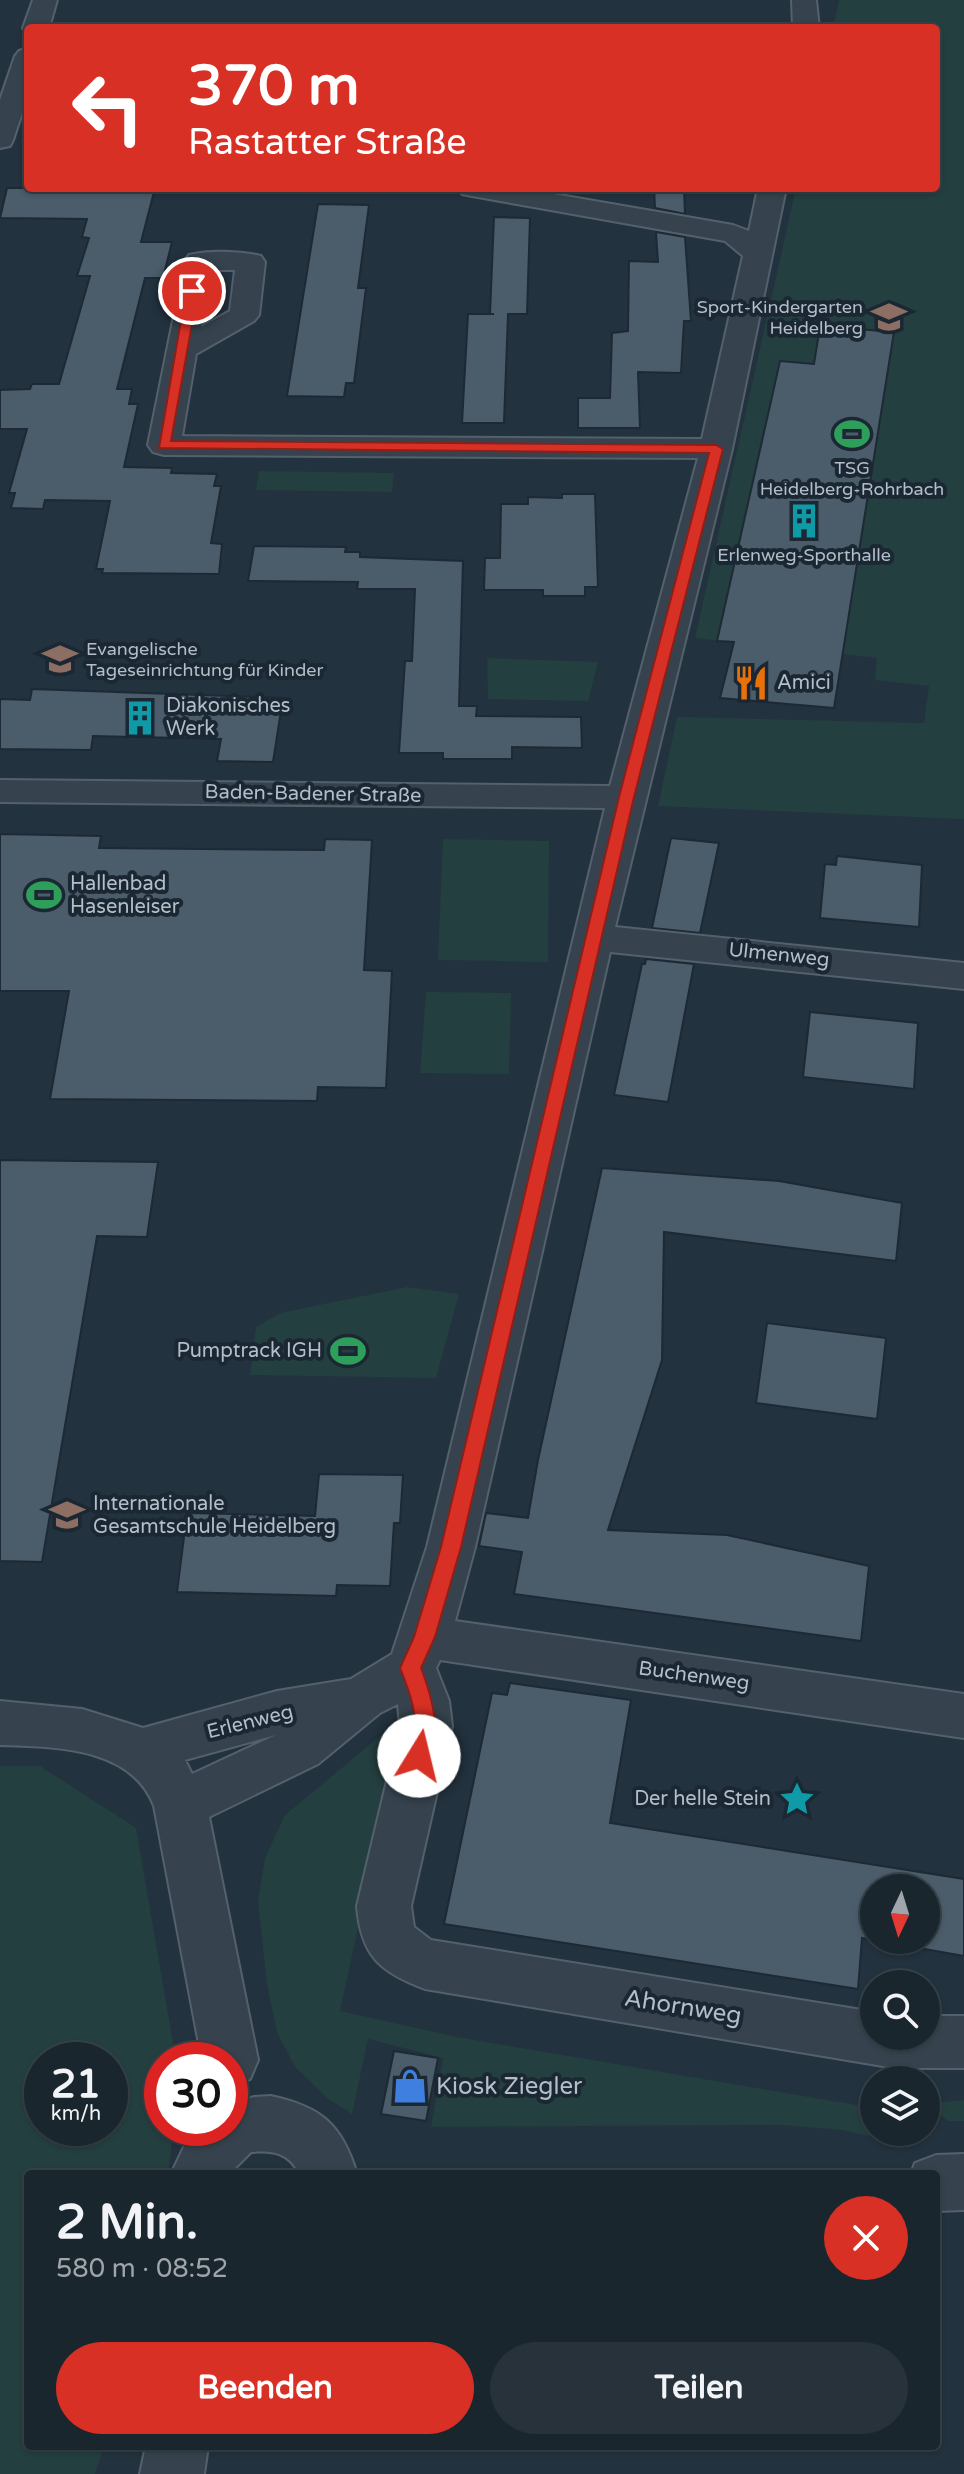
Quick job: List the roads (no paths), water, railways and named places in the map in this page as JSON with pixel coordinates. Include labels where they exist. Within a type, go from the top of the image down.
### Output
[{"type":"street","points":[[37,24],[45,0]]},
{"type":"street","points":[[804,0],[806,24]]},
{"type":"street","points":[[24,68],[0,140],[24,141]]},
{"type":"street","points":[[495,192],[733,234],[751,245],[759,258]]},
{"type":"street","points":[[418,1653],[451,1547],[626,797],[716,449],[771,192]]},
{"type":"street","points":[[180,351],[164,445],[716,449]]},
{"type":"street","name":"Baden-Badener Straße","points":[[0,791],[626,797]]},
{"type":"street","name":"Ulmenweg","points":[[594,938],[964,976]]},
{"type":"street","name":"Erlenweg","points":[[180,1806],[300,1748],[362,1698],[393,1682],[418,1653]]},
{"type":"street","name":"Buchenweg","points":[[418,1653],[964,1716]]},
{"type":"street","name":"Ahornweg","points":[[418,1653],[426,1726],[384,1906],[385,1925],[393,1944],[405,1956],[425,1964],[895,2042],[964,2042]]},
{"type":"street","name":"Erlenweg","points":[[139,1751],[277,1713],[362,1698]]},
{"type":"street","points":[[0,1723],[56,1727],[96,1734],[139,1751],[165,1775],[180,1806],[226,2042]]},
{"type":"street","points":[[248,2126],[263,2123],[283,2125],[302,2133],[317,2146],[327,2170]]},
{"type":"street","points":[[202,2170],[215,2146]]},
{"type":"street","points":[[940,2183],[964,2182]]},
{"type":"street","points":[[172,2474],[176,2450]]},
{"type":"place","name":"Sport-Kindergarten Heidelberg","points":[[889,317]]},
{"type":"place","name":"TSG Heidelberg-Rohrbach","points":[[852,434]]},
{"type":"place","name":"Erlenweg-Sporthalle","points":[[804,521]]},
{"type":"place","name":"Evangelische Tageseinrichtung für Kinder","points":[[60,659]]},
{"type":"place","name":"Amici","points":[[751,683]]},
{"type":"place","name":"Diakonisches Werk","points":[[140,718]]},
{"type":"place","name":"Hallenbad Hasenleiser","points":[[44,895]]},
{"type":"place","name":"Pumptrack IGH","points":[[348,1351]]},
{"type":"place","name":"Internationale Gesamtschule Heidelberg","points":[[67,1515]]},
{"type":"place","name":"Der helle Stein","points":[[797,1799]]},
{"type":"place","name":"Kiosk Ziegler","points":[[410,2086]]}]
